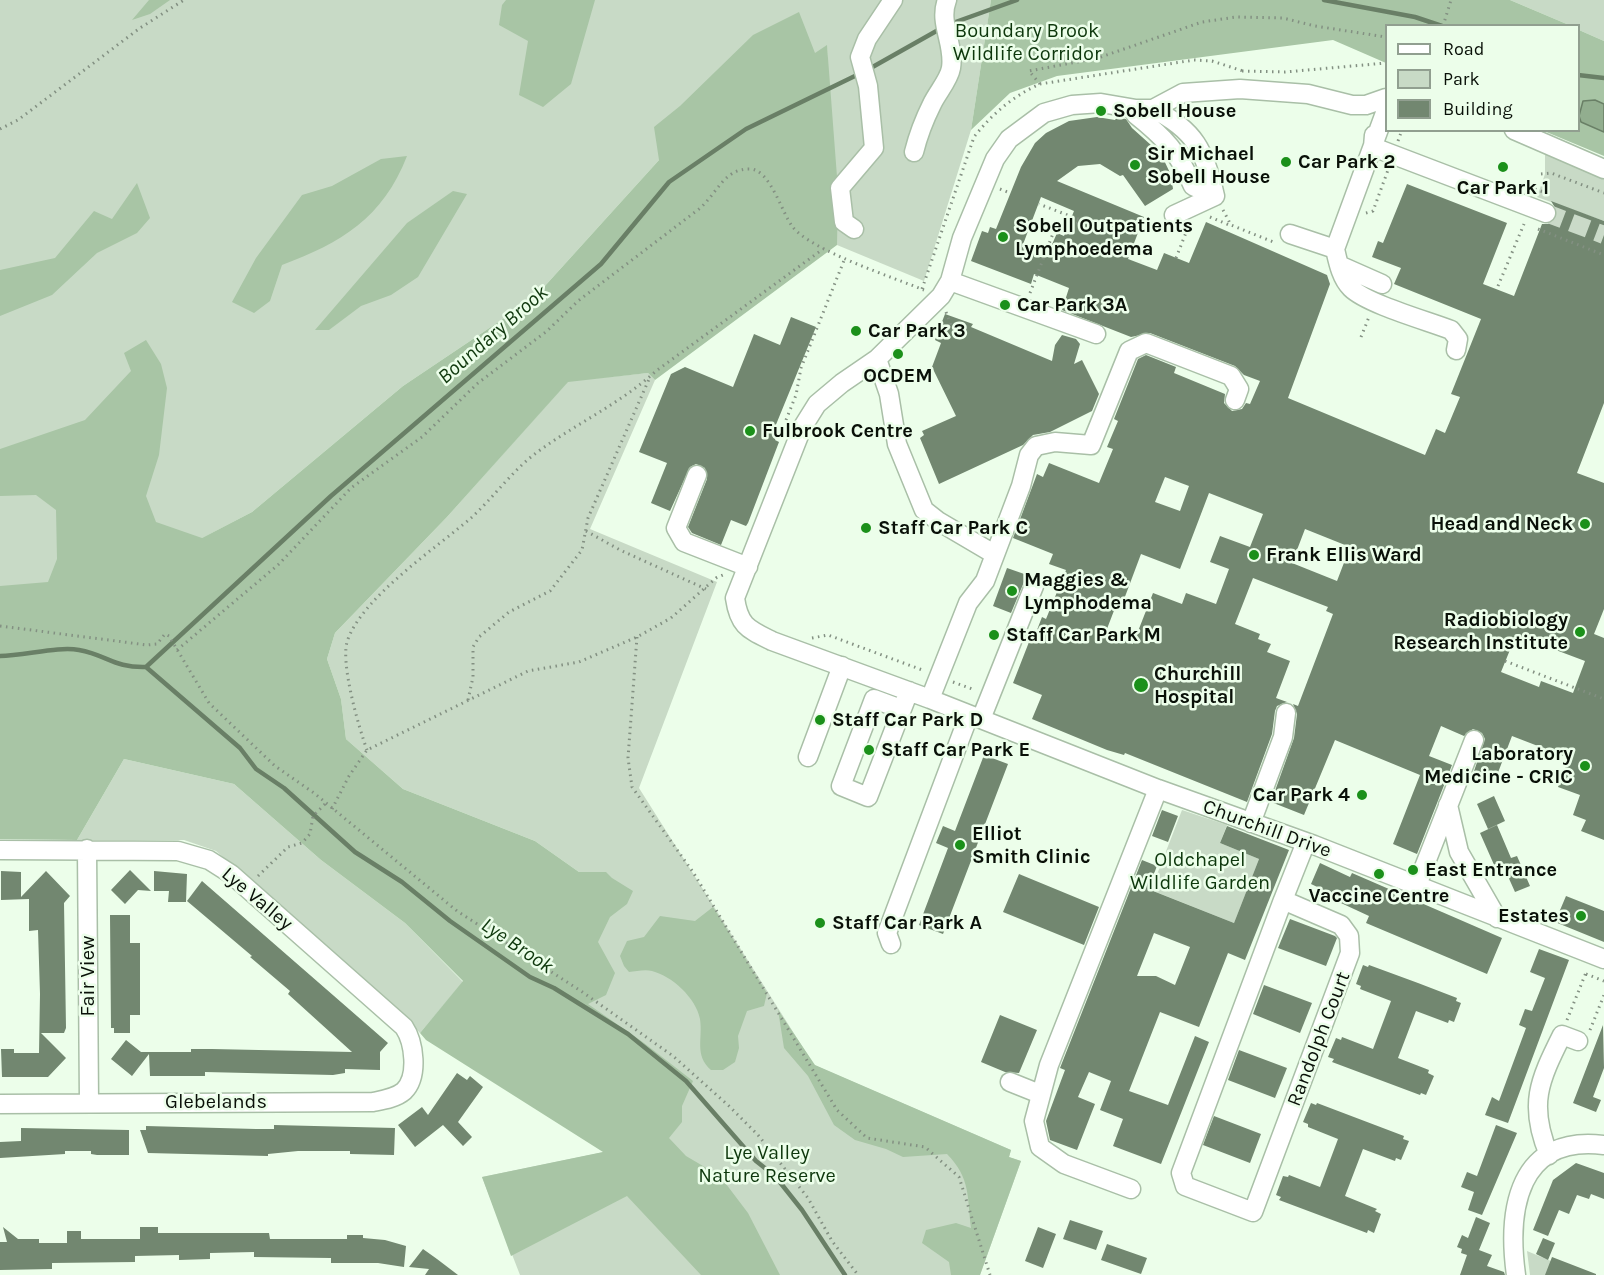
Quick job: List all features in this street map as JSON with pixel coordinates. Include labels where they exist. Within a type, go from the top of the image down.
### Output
[{"type":"street","points":[[854,230],[844,222],[840,188],[873,148],[866,80],[861,59],[867,39],[893,0]]},
{"type":"street","points":[[914,152],[932,104],[951,69],[951,46],[945,12]]},
{"type":"street","points":[[1215,195],[1193,186],[1178,153],[1162,135],[1136,115],[1144,109],[1183,93],[1240,89],[1308,94],[1366,105],[1385,98]]},
{"type":"street","points":[[1096,334],[950,281],[962,238],[984,183],[1009,139],[1044,113],[1072,105],[1101,104],[1144,109]]},
{"type":"street","points":[[1366,105],[1374,125],[1373,147]]},
{"type":"street","points":[[1385,113],[1337,257],[1351,289],[1365,297],[1451,330],[1458,339],[1456,350]]},
{"type":"street","points":[[1519,132],[1604,169]]},
{"type":"street","points":[[1373,147],[1546,213]]},
{"type":"street","points":[[1174,215],[1215,195]]},
{"type":"street","points":[[1287,240],[1337,257],[1382,284]]},
{"type":"street","name":"Churchill Drive","points":[[950,281],[927,311],[878,359],[842,382],[817,404],[802,428],[735,598],[737,615],[748,629],[930,699],[979,713],[1158,789],[1251,823],[1313,839],[1365,857],[1417,885],[1597,956]]},
{"type":"street","points":[[930,699],[968,603],[985,581],[1021,486],[1029,454],[1036,447],[1055,442],[1092,445],[1129,351],[1146,343],[1231,376],[1239,388],[1235,400]]},
{"type":"street","points":[[878,359],[889,394],[897,444],[924,510],[938,522],[994,554]]},
{"type":"street","points":[[697,475],[676,528],[678,535],[684,542],[747,567]]},
{"type":"street","points":[[891,944],[886,933],[1034,586]]},
{"type":"street","points":[[808,757],[842,666]]},
{"type":"street","points":[[901,710],[874,699],[841,786],[868,797],[909,691]]},
{"type":"street","points":[[1251,823],[1283,737],[1286,713]]},
{"type":"street","points":[[1417,885],[1474,740]]},
{"type":"street","points":[[1131,1189],[1064,1164],[1040,1147],[1034,1121],[1040,1094],[1057,1044],[1158,789]]},
{"type":"street","points":[[1449,805],[1459,852],[1497,918]]},
{"type":"street","points":[[1283,900],[1313,839]]},
{"type":"street","name":"Fair View","points":[[87,849],[88,1103]]},
{"type":"street","name":"Lye Valley","points":[[0,850],[178,851],[208,860],[231,874],[404,1027],[412,1045],[412,1067]]},
{"type":"street","name":"Randolph Court","points":[[1283,900],[1341,925],[1349,936],[1350,953],[1253,1212],[1185,1186],[1181,1173],[1283,900]]},
{"type":"street","points":[[1549,1155],[1539,1126],[1538,1094],[1547,1066],[1576,1037]]},
{"type":"street","name":"Glebelands","points":[[0,1104],[373,1102],[388,1099],[404,1091],[410,1081],[412,1067]]},
{"type":"street","points":[[1010,1082],[1040,1094]]},
{"type":"street","points":[[1516,1275],[1511,1237],[1516,1197],[1530,1172],[1549,1155],[1578,1145],[1604,1145]]},
{"type":"path","points":[[0,129],[18,120],[140,28],[184,0]]},
{"type":"path","points":[[1444,24],[1451,0]]},
{"type":"path","points":[[1040,84],[1029,71],[1098,58],[1202,22],[1236,17],[1282,18],[1315,26],[1385,37]]},
{"type":"path","points":[[1243,71],[1284,72],[1385,63]]},
{"type":"path","points":[[176,648],[279,564],[351,488],[422,437],[477,383],[547,331],[578,300],[712,199],[724,178],[733,171],[753,168],[763,175],[792,227],[822,249],[928,292]]},
{"type":"path","points":[[1541,174],[1551,173],[1604,193]]},
{"type":"path","points":[[1535,189],[1552,195]]},
{"type":"path","points":[[1215,195],[1231,225]]},
{"type":"path","points":[[1021,292],[1029,295],[1054,231],[1083,220],[1039,204]]},
{"type":"path","points":[[1176,258],[1193,215]]},
{"type":"path","points":[[1209,216],[1231,225],[1287,240]]},
{"type":"path","points":[[1498,286],[1524,224]]},
{"type":"path","points":[[367,750],[359,727],[348,672],[347,640],[383,592],[472,516],[535,454],[634,390],[822,249]]},
{"type":"path","points":[[1361,337],[1371,311]]},
{"type":"path","points":[[468,700],[473,677],[472,647],[479,637],[509,612],[550,591],[582,550],[588,518],[651,376]]},
{"type":"path","points":[[586,531],[620,550],[706,589]]},
{"type":"path","points":[[332,809],[349,776],[367,750],[528,671],[579,662],[637,637],[671,618],[716,578],[730,573]]},
{"type":"path","points":[[0,626],[147,645],[157,644],[165,634],[168,636],[209,704],[275,766],[326,803],[457,911],[581,991],[673,1056],[758,1135],[808,1198],[832,1241],[858,1275]]},
{"type":"path","points":[[781,643],[828,635],[986,694],[979,713]]},
{"type":"path","points":[[637,637],[628,758],[632,787],[693,872],[837,1110],[867,1138],[925,1147],[959,1177],[990,1275]]},
{"type":"path","points":[[1505,661],[1604,699]]},
{"type":"path","points":[[261,872],[288,847],[302,843],[310,834],[313,816],[326,803]]},
{"type":"path","points":[[1576,1037],[1585,974],[1597,956]]},
{"type":"path","points":[[1585,974],[1604,981]]},
{"type":"path","points":[[1576,1037],[1604,995]]},
{"type":"green space","points":[[0,0],[991,0],[971,130],[924,281],[837,245],[832,190],[827,46],[659,160],[534,298],[403,386],[252,512],[124,579],[0,615]]},
{"type":"green space","points":[[149,0],[170,0],[150,14],[132,20]]},
{"type":"green space","points":[[506,0],[595,0],[571,84],[543,107],[519,95],[528,41],[499,25],[502,5]]},
{"type":"green space","name":"Boundary Brook Wildlife Corridor","points":[[991,0],[1510,0],[1567,24],[1385,24],[1385,63],[1333,40],[1057,76],[1010,93],[971,130]]},
{"type":"green space","points":[[1510,0],[1604,0],[1604,41],[1580,30],[1580,24],[1567,24]]},
{"type":"green space","points":[[799,12],[815,53],[827,45],[838,190],[837,245],[655,380],[648,373],[568,382],[447,517],[335,633],[327,659],[341,699],[346,739],[403,789],[535,841],[579,872],[606,872],[633,891],[627,904],[610,917],[598,942],[615,973],[606,995],[588,1004],[693,1081],[682,1106],[682,1122],[669,1138],[686,1156],[720,1176],[748,1213],[780,1275],[701,1275],[627,1196],[511,1256],[482,1177],[603,1152],[426,1040],[420,1033],[463,981],[405,923],[321,860],[234,784],[124,759],[77,840],[0,839],[0,586],[48,582],[57,559],[56,510],[36,495],[0,496],[0,449],[85,420],[131,371],[124,353],[146,340],[161,364],[167,388],[159,455],[146,496],[156,522],[202,538],[252,512],[403,386],[534,298],[659,160],[654,127],[680,106],[753,35]]},
{"type":"green space","points":[[1580,30],[1604,41],[1604,156],[1546,132],[1580,132]]},
{"type":"green space","points":[[1545,149],[1604,173],[1604,221],[1537,197],[1545,174]]},
{"type":"green space","points":[[407,156],[386,196],[358,226],[323,247],[282,265],[270,301],[254,313],[232,302],[256,258],[302,195],[332,186],[381,159]]},
{"type":"green space","points":[[137,183],[150,218],[137,233],[97,253],[52,295],[0,316],[0,270],[55,258],[94,211],[112,219]]},
{"type":"green space","points":[[453,191],[467,194],[418,277],[391,295],[361,306],[329,330],[315,330],[407,223]]},
{"type":"green space","name":"Lye Valley Nature Reserve","points":[[648,373],[655,380],[590,529],[717,582],[639,788],[814,1065],[1011,1150],[1009,1157],[1021,1161],[980,1275],[520,1275],[482,1177],[604,1152],[559,992],[579,872],[535,841],[403,789],[346,739],[341,699],[327,659],[335,633],[447,517],[568,381]]},
{"type":"green space","points":[[124,759],[234,784],[321,860],[405,923],[463,982],[420,1033],[391,1003],[216,851],[184,840],[77,840]]},
{"type":"green space","name":"Oldchapel Wildlife Garden","points":[[1182,810],[1227,825],[1220,843],[1259,859],[1234,923],[1151,890]]},
{"type":"green space","points":[[713,907],[767,993],[764,1006],[747,1011],[738,1036],[739,1048],[735,1062],[723,1070],[711,1070],[703,1059],[698,1011],[682,989],[652,971],[629,972],[620,956],[627,941],[644,937],[660,916],[695,921]]},
{"type":"green space","points":[[778,1010],[815,1065],[1011,1150],[1009,1157],[1021,1161],[980,1275],[951,1275],[949,1262],[922,1243],[926,1230],[956,1223],[971,1228],[966,1188],[955,1163],[947,1154],[903,1157],[886,1149],[855,1140],[834,1125],[808,1076],[784,1048]]},
{"type":"green space","points":[[1527,1251],[1551,1261],[1548,1275],[1530,1275]]},
{"type":"shaded area","points":[[1595,100],[1604,104],[1604,132],[1581,122],[1580,112],[1583,101]]},
{"type":"building","points":[[1097,117],[1126,119],[1132,128],[1161,154],[1171,175],[1173,189],[1145,206],[1123,175],[1120,176],[1100,164],[1078,166],[1057,181],[1144,217],[1128,259],[1157,270],[1164,253],[1189,263],[1206,222],[1327,275],[1330,284],[1288,398],[1425,455],[1436,429],[1445,433],[1460,397],[1451,394],[1481,319],[1394,284],[1401,268],[1372,257],[1378,241],[1383,243],[1407,184],[1507,223],[1483,284],[1514,296],[1542,224],[1548,224],[1556,218],[1557,211],[1551,201],[1604,221],[1604,403],[1577,473],[1604,483],[1604,609],[1594,634],[1604,638],[1604,840],[1581,831],[1586,820],[1573,815],[1580,795],[1558,787],[1569,758],[1512,736],[1494,783],[1473,774],[1485,739],[1482,733],[1473,729],[1464,736],[1441,726],[1429,756],[1452,765],[1417,854],[1393,844],[1420,775],[1335,740],[1304,815],[1271,802],[1294,738],[1297,714],[1293,704],[1298,706],[1333,614],[1326,611],[1328,607],[1253,578],[1235,624],[1260,634],[1258,639],[1271,644],[1267,652],[1290,661],[1276,698],[1287,702],[1277,706],[1275,711],[1272,734],[1247,802],[1125,753],[1124,755],[1107,750],[1032,719],[1042,695],[1013,683],[1029,642],[1032,643],[1042,617],[1046,619],[1066,570],[1049,564],[1053,554],[1013,538],[1037,474],[1043,477],[1049,463],[1099,483],[1113,449],[1107,447],[1118,421],[1114,419],[1138,359],[1146,355],[1176,367],[1174,373],[1225,394],[1224,403],[1232,411],[1242,409],[1246,403],[1250,404],[1260,381],[1244,375],[1235,366],[1150,333],[1131,337],[1062,310],[1069,288],[1034,274],[1031,284],[971,261],[982,231],[988,233],[990,227],[996,229],[1021,167],[1035,143],[1046,133],[1069,121]],"holes":[[[1041,197],[1074,211],[1064,236],[1057,233],[1047,256],[1022,247]],[[1165,477],[1189,486],[1180,511],[1155,502]],[[1209,493],[1263,514],[1250,547],[1220,536],[1210,562],[1229,569],[1216,604],[1186,593],[1182,604],[1153,593],[1133,644],[1105,634],[1115,608],[1120,610],[1141,554],[1180,569]],[[1305,529],[1350,547],[1337,581],[1292,563]],[[1516,635],[1585,661],[1573,693],[1541,681],[1539,687],[1501,672]]]},
{"type":"building","points":[[945,314],[973,324],[971,327],[1052,361],[1055,345],[1062,335],[1076,339],[1080,344],[1074,364],[1082,360],[1099,394],[1092,411],[1050,432],[1033,435],[1023,445],[939,484],[920,438],[924,435],[922,431],[956,416],[932,367],[941,343],[935,340]]},
{"type":"building","name":"Fulbrook Centre","points":[[791,317],[816,327],[775,427],[780,429],[775,440],[779,442],[748,523],[746,526],[731,520],[721,545],[692,533],[688,527],[707,479],[705,468],[696,464],[690,467],[670,511],[651,503],[667,463],[639,452],[671,374],[685,367],[733,387],[754,334],[780,345]]},
{"type":"building","name":"Maggies & Lymphodema","points":[[1007,568],[1030,576],[1024,582],[1011,613],[993,606]]},
{"type":"building","name":"Elliot Smith Clinic","points":[[984,755],[1008,764],[943,934],[919,925],[948,848],[936,843],[943,826],[955,831]]},
{"type":"building","points":[[1494,796],[1505,821],[1488,829],[1477,804]]},
{"type":"building","points":[[1162,810],[1178,816],[1168,842],[1152,836]]},
{"type":"building","points":[[1497,825],[1511,858],[1517,856],[1530,886],[1515,892],[1502,863],[1495,867],[1480,833]]},
{"type":"building","points":[[1227,826],[1289,850],[1245,960],[1228,953],[1199,1027],[1160,1012],[1129,1091],[1168,1105],[1195,1036],[1209,1042],[1161,1164],[1113,1146],[1123,1119],[1100,1110],[1111,1081],[1089,1072],[1078,1097],[1095,1104],[1077,1150],[1050,1140],[1046,1121],[1065,1070],[1060,1068],[1142,860],[1157,866],[1148,889],[1234,923],[1259,859],[1220,843]],"holes":[[[1154,933],[1190,947],[1175,985],[1156,976],[1137,976]]]},
{"type":"building","points":[[1320,863],[1350,877],[1352,873],[1502,938],[1487,974],[1366,923],[1369,916],[1328,897],[1330,893],[1311,884]]},
{"type":"building","points":[[130,870],[151,891],[138,890],[125,904],[111,890]]},
{"type":"building","points":[[1,871],[21,872],[21,897],[46,871],[70,896],[64,903],[66,1028],[64,1033],[41,1033],[66,1058],[48,1077],[2,1077],[1,1049],[14,1049],[14,1053],[39,1053],[40,994],[38,930],[29,931],[29,899],[1,900]]},
{"type":"building","points":[[154,871],[187,874],[186,902],[168,902],[169,891],[154,891]]},
{"type":"building","points":[[1019,874],[1099,907],[1084,945],[1003,912]]},
{"type":"building","points":[[202,881],[388,1043],[380,1052],[380,1070],[345,1069],[345,1073],[333,1075],[205,1072],[205,1076],[150,1076],[149,1054],[132,1076],[111,1059],[126,1040],[141,1052],[191,1052],[191,1049],[212,1049],[352,1052],[288,994],[290,991],[250,957],[252,956],[187,901]]},
{"type":"building","name":"Estates","points":[[1566,896],[1604,911],[1604,942],[1555,922]]},
{"type":"building","points":[[110,915],[130,915],[130,943],[140,943],[140,1015],[130,1015],[130,1033],[114,1033],[114,1028],[111,1028]]},
{"type":"building","points":[[1290,919],[1337,938],[1326,966],[1278,948]]},
{"type":"building","points":[[1539,949],[1569,960],[1508,1123],[1485,1115],[1492,1097],[1499,1101],[1526,1028],[1519,1025],[1525,1009],[1532,1011],[1545,978],[1530,972]]},
{"type":"building","points":[[1363,965],[1368,967],[1369,965],[1457,998],[1456,1001],[1461,1003],[1454,1022],[1449,1020],[1448,1023],[1416,1011],[1398,1058],[1429,1070],[1428,1073],[1434,1076],[1426,1095],[1421,1093],[1420,1095],[1332,1062],[1334,1059],[1328,1057],[1336,1038],[1341,1040],[1342,1037],[1373,1049],[1391,1001],[1360,989],[1361,986],[1356,984]]},
{"type":"building","points":[[1264,985],[1312,1003],[1300,1033],[1253,1014]]},
{"type":"building","points":[[1000,1015],[1037,1030],[1019,1073],[1005,1072],[981,1062]]},
{"type":"building","points":[[1603,1025],[1604,1068],[1593,1097],[1601,1100],[1596,1112],[1573,1103]]},
{"type":"building","points":[[1239,1050],[1287,1068],[1275,1098],[1228,1080]]},
{"type":"building","points":[[457,1073],[467,1080],[470,1076],[483,1087],[458,1122],[472,1137],[463,1146],[443,1125],[415,1147],[398,1125],[422,1107],[428,1115]]},
{"type":"building","points":[[1311,1103],[1316,1105],[1317,1103],[1404,1136],[1403,1139],[1409,1141],[1401,1160],[1396,1158],[1395,1161],[1363,1149],[1345,1196],[1377,1209],[1375,1211],[1381,1214],[1374,1233],[1368,1230],[1367,1233],[1279,1200],[1281,1197],[1276,1195],[1283,1176],[1288,1177],[1289,1175],[1320,1187],[1338,1139],[1308,1127],[1308,1124],[1303,1122]]},
{"type":"building","points":[[1214,1116],[1261,1134],[1250,1163],[1203,1145]]},
{"type":"building","points":[[274,1125],[395,1128],[394,1155],[350,1154],[350,1151],[298,1151],[268,1154],[268,1156],[148,1153],[140,1130],[146,1130],[146,1126],[274,1129]]},
{"type":"building","points":[[1496,1125],[1517,1133],[1482,1215],[1468,1210],[1474,1192],[1461,1187],[1467,1172],[1477,1176]]},
{"type":"building","points":[[21,1128],[129,1130],[129,1155],[97,1155],[91,1154],[91,1151],[65,1151],[65,1154],[0,1158],[0,1142],[21,1141]]},
{"type":"building","points":[[1576,1163],[1604,1173],[1604,1199],[1591,1194],[1589,1199],[1577,1195],[1569,1214],[1559,1210],[1548,1236],[1533,1230],[1553,1180]]},
{"type":"building","points":[[1476,1217],[1490,1223],[1479,1250],[1492,1255],[1487,1266],[1504,1272],[1505,1275],[1460,1275],[1467,1255],[1461,1253],[1462,1249],[1457,1247],[1462,1235],[1468,1238]]},
{"type":"building","points":[[1070,1220],[1103,1231],[1096,1250],[1063,1239]]},
{"type":"building","points":[[3,1227],[18,1239],[39,1239],[39,1243],[67,1243],[67,1231],[81,1231],[81,1239],[140,1239],[140,1227],[158,1227],[158,1233],[269,1233],[270,1239],[347,1239],[347,1235],[363,1235],[363,1238],[385,1240],[406,1246],[404,1267],[378,1263],[331,1263],[331,1258],[254,1257],[254,1252],[210,1253],[210,1259],[179,1260],[179,1255],[135,1256],[135,1262],[52,1263],[52,1269],[0,1270],[0,1242],[7,1242]]},
{"type":"building","points":[[1038,1227],[1056,1234],[1043,1268],[1025,1261]]},
{"type":"building","points":[[1543,1238],[1555,1243],[1548,1260],[1536,1254]]},
{"type":"building","points":[[1107,1244],[1147,1258],[1141,1274],[1101,1260]]},
{"type":"building","points":[[423,1249],[458,1275],[425,1275],[429,1269],[409,1267]]},
{"type":"building","points":[[1552,1257],[1596,1274],[1596,1275],[1545,1275]]},
{"type":"waterway","name":"Boundary Brook","points":[[950,24],[1017,0]]},
{"type":"waterway","name":"Boundary Brook","points":[[1324,0],[1415,17],[1436,24]]},
{"type":"waterway","name":"Boundary Brook","points":[[869,69],[940,29]]},
{"type":"waterway","name":"Boundary Brook","points":[[0,656],[71,649],[89,652],[126,665],[146,667],[331,496],[601,264],[669,182],[746,129],[859,74]]},
{"type":"waterway","name":"Boundary Brook","points":[[1580,75],[1604,78]]},
{"type":"waterway","name":"Lye Brook","points":[[146,667],[240,748],[256,769],[284,788],[355,852],[402,882],[450,921],[530,977],[554,988],[628,1034],[686,1081],[756,1161],[775,1176],[802,1210],[845,1275]]},
{"type":"tunnel","points":[[1546,213],[1604,235]]},
{"type":"place","name":"Sobell House","points":[[1101,111]]},
{"type":"place","name":"Car Park 2","points":[[1286,162]]},
{"type":"place","name":"Sir Michael Sobell House","points":[[1135,165]]},
{"type":"place","name":"Car Park 1","points":[[1503,167]]},
{"type":"place","name":"Sobell Outpatients Lymphoedema","points":[[1003,237]]},
{"type":"place","name":"Car Park 3A","points":[[1005,305]]},
{"type":"place","name":"Car Park 3","points":[[856,331]]},
{"type":"place","name":"OCDEM","points":[[898,354]]},
{"type":"place","name":"Fulbrook Centre","points":[[750,431]]},
{"type":"place","name":"Head and Neck","points":[[1585,524]]},
{"type":"place","name":"Staff Car Park C","points":[[866,528]]},
{"type":"place","name":"Frank Ellis Ward","points":[[1254,555]]},
{"type":"place","name":"Maggies & Lymphodema","points":[[1012,591]]},
{"type":"place","name":"Radiobiology Research Institute","points":[[1580,632]]},
{"type":"place","name":"Staff Car Park M","points":[[994,635]]},
{"type":"place","name":"Churchill Hospital","points":[[1141,685]]},
{"type":"place","name":"Staff Car Park D","points":[[820,720]]},
{"type":"place","name":"Staff Car Park E","points":[[869,750]]},
{"type":"place","name":"Laboratory Medicine - CRIC","points":[[1585,766]]},
{"type":"place","name":"Car Park 4","points":[[1362,795]]},
{"type":"place","name":"Elliot Smith Clinic","points":[[960,845]]},
{"type":"place","name":"East Entrance","points":[[1413,870]]},
{"type":"place","name":"Vaccine Centre","points":[[1379,874]]},
{"type":"place","name":"Estates","points":[[1581,916]]},
{"type":"place","name":"Staff Car Park A","points":[[820,923]]}]
